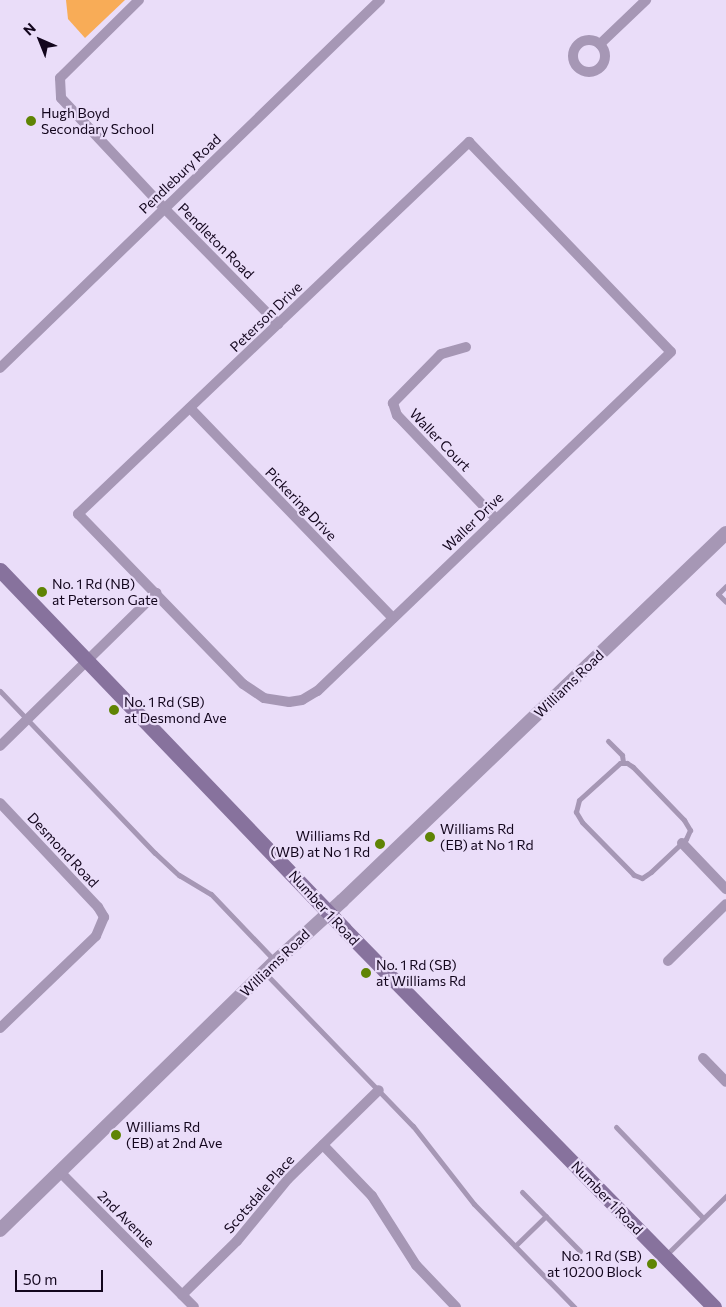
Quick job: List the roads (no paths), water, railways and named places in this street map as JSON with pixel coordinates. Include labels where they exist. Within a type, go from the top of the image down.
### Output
[{"type":"main road","name":"Number 1 Road","points":[[0,570],[329,912],[714,1307]]},
{"type":"street","name":"Pendleton Road","points":[[139,0],[60,78],[58,89],[61,98],[68,108],[164,208],[278,324]]},
{"type":"street","name":"Pendlebury Road","points":[[0,368],[380,0]]},
{"type":"street","points":[[600,44],[646,0]]},
{"type":"street","name":"Peterson Drive","points":[[289,702],[264,698],[248,688],[78,514],[469,142],[671,352]]},
{"type":"street","name":"Waller Court","points":[[466,347],[441,354],[393,403],[398,415],[496,519]]},
{"type":"street","name":"Waller Drive","points":[[289,702],[302,700],[317,691],[671,352]]},
{"type":"street","name":"Pickering Drive","points":[[190,408],[393,618]]},
{"type":"street","name":"Williams Road","points":[[0,1230],[264,972],[725,536]]},
{"type":"street","points":[[0,746],[156,593]]},
{"type":"street","name":"Desmond Road","points":[[0,804],[98,907],[104,918],[96,936],[0,1028]]},
{"type":"street","points":[[682,843],[726,889]]},
{"type":"street","points":[[668,961],[726,904]]},
{"type":"street","points":[[702,1058],[726,1082]]},
{"type":"street","name":"Scotsdale Place","points":[[182,1295],[231,1248],[278,1189],[379,1090]]},
{"type":"street","points":[[323,1145],[372,1196],[416,1265],[456,1307]]},
{"type":"street","name":"2nd Avenue","points":[[60,1172],[194,1307]]},
{"type":"lane","points":[[726,586],[718,594],[726,602]]},
{"type":"lane","points":[[0,691],[155,853],[179,875],[211,894],[275,962]]},
{"type":"lane","points":[[608,741],[622,755],[623,762]]},
{"type":"lane","points":[[623,762],[633,767],[684,820],[690,832],[682,843],[651,872],[639,878],[579,818],[576,809],[579,800],[614,767],[623,762]]},
{"type":"lane","points":[[264,972],[379,1090],[426,1142],[474,1204],[574,1307]]},
{"type":"lane","points":[[616,1127],[703,1218]]},
{"type":"lane","points":[[522,1192],[580,1252]]},
{"type":"lane","points":[[664,1256],[726,1196]]},
{"type":"lane","points":[[515,1246],[546,1216]]},
{"type":"place","name":"Hugh Boyd Secondary School","points":[[31,121]]},
{"type":"place","name":"No. 1 Rd (NB) at Peterson Gate","points":[[42,592]]},
{"type":"place","name":"No. 1 Rd (SB) at Desmond Ave","points":[[114,710]]},
{"type":"place","name":"Williams Rd (EB) at No 1 Rd","points":[[430,837]]},
{"type":"place","name":"Williams Rd (WB) at No 1 Rd","points":[[380,844]]},
{"type":"place","name":"No. 1 Rd (SB) at Williams Rd","points":[[366,973]]},
{"type":"place","name":"Williams Rd (EB) at 2nd Ave","points":[[116,1135]]},
{"type":"place","name":"No. 1 Rd (SB) at 10200 Block","points":[[652,1264]]}]
